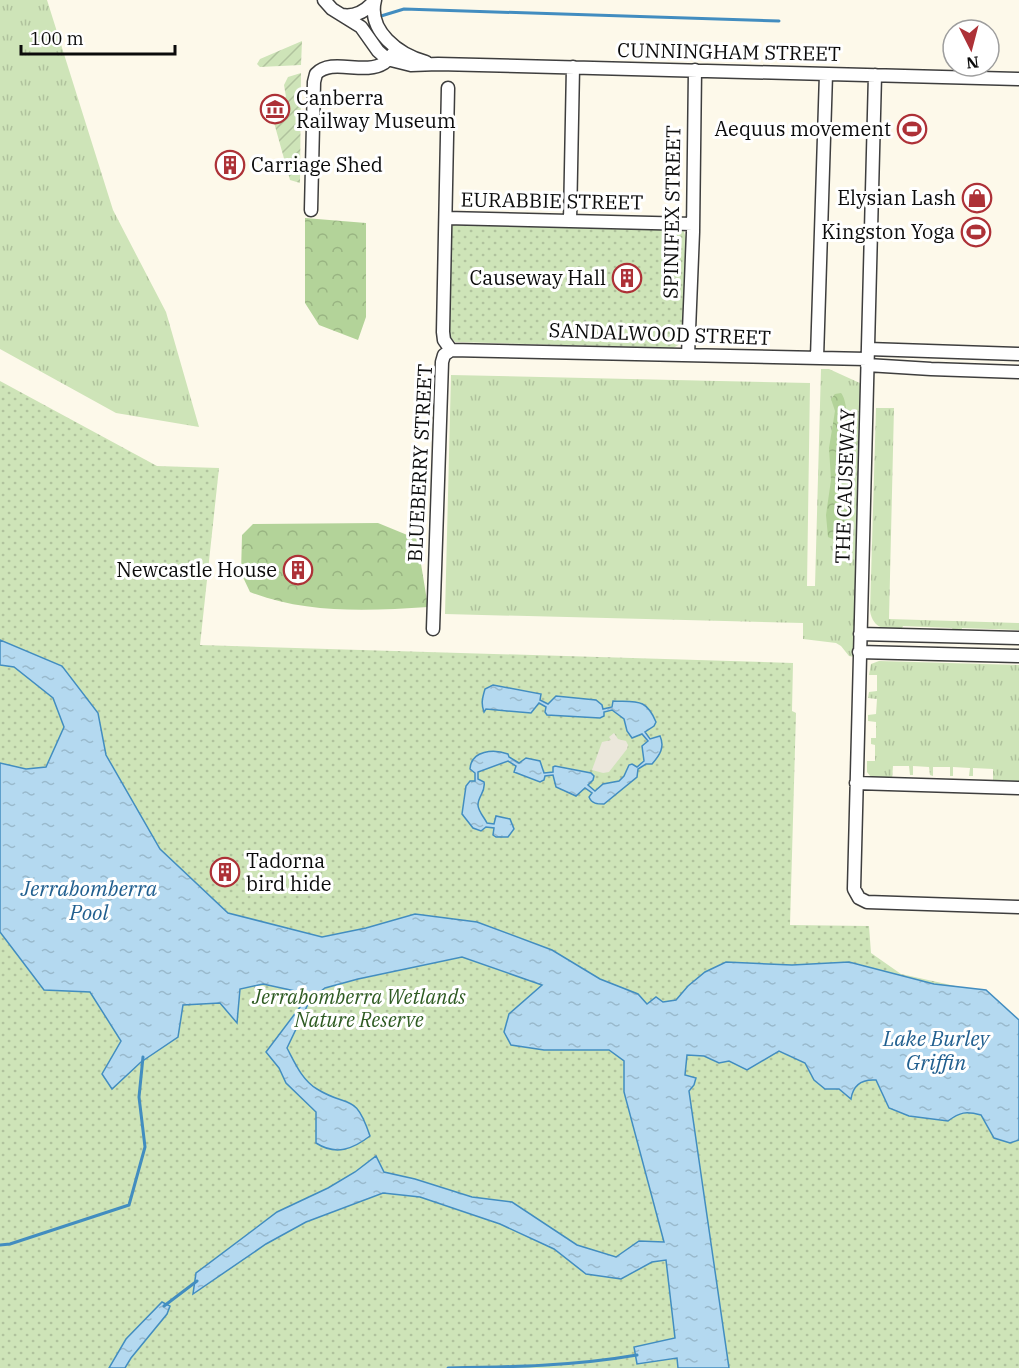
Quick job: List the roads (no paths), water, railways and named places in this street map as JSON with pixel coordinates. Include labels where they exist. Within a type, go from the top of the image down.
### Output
[{"type":"street","points":[[324,0],[338,13],[361,27],[378,51],[387,59]]},
{"type":"street","points":[[338,13],[347,16],[359,14],[366,10],[374,0]]},
{"type":"street","name":"CUNNINGHAM STREET","points":[[374,0],[373,11],[384,36],[397,49],[413,58],[438,64]]},
{"type":"street","points":[[311,210],[315,76],[326,68],[368,68],[379,65],[397,49]]},
{"type":"street","name":"CUNNINGHAM STREET","points":[[387,59],[411,65],[1019,79]]},
{"type":"street","points":[[570,221],[573,67]]},
{"type":"street","name":"SPINIFEX STREET","points":[[688,355],[695,70]]},
{"type":"street","points":[[817,358],[826,74]]},
{"type":"street","name":"THE CAUSEWAY","points":[[875,75],[853,880],[857,897],[867,902],[1019,907]]},
{"type":"street","name":"BLUEBERRY STREET","points":[[433,629],[442,362],[443,357],[451,350],[443,334],[448,88]]},
{"type":"street","name":"EURABBIE STREET","points":[[446,218],[693,224]]},
{"type":"street","name":"SANDALWOOD STREET","points":[[451,350],[868,358]]},
{"type":"street","points":[[868,358],[1019,354]]},
{"type":"street","points":[[868,358],[932,369],[1019,372]]},
{"type":"street","points":[[860,634],[1019,638]]},
{"type":"street","points":[[859,652],[1019,656]]},
{"type":"street","points":[[856,783],[1019,788]]},
{"type":"water","name":"Lake Burley Griffin","points":[[0,640],[62,666],[98,713],[106,755],[160,849],[228,913],[322,937],[366,928],[415,914],[477,922],[552,950],[600,979],[638,994],[647,1004],[656,997],[663,1002],[676,1000],[705,972],[726,962],[792,965],[849,962],[934,984],[986,990],[1019,1020],[1019,1140],[1010,1143],[994,1138],[981,1115],[963,1113],[948,1121],[909,1116],[889,1108],[876,1080],[859,1084],[851,1099],[839,1089],[825,1089],[814,1080],[805,1063],[779,1051],[747,1070],[729,1061],[719,1063],[704,1056],[687,1055],[685,1075],[696,1078],[689,1091],[729,1368],[678,1368],[677,1358],[637,1364],[634,1347],[675,1338],[666,1260],[652,1262],[621,1279],[586,1274],[554,1249],[500,1224],[420,1197],[383,1193],[306,1222],[266,1244],[193,1294],[196,1273],[277,1212],[328,1188],[376,1156],[384,1172],[472,1197],[512,1202],[577,1245],[616,1257],[639,1241],[664,1242],[624,1092],[624,1061],[609,1050],[544,1050],[511,1045],[504,1032],[509,1014],[542,985],[462,957],[325,988],[310,1000],[287,1048],[307,1081],[328,1095],[350,1103],[360,1112],[370,1136],[351,1147],[337,1150],[316,1143],[316,1112],[286,1083],[279,1068],[266,1052],[300,1007],[298,993],[295,991],[263,984],[240,989],[237,1023],[220,1003],[183,1005],[178,1037],[141,1062],[112,1089],[102,1074],[121,1041],[90,992],[44,990],[0,932],[0,763],[26,769],[46,767],[64,727],[53,698],[14,667],[0,665]]},
{"type":"water","points":[[493,685],[541,694],[540,700],[548,704],[556,696],[596,700],[603,709],[612,707],[613,701],[640,703],[648,709],[656,722],[645,732],[650,739],[660,736],[661,751],[652,764],[646,764],[638,769],[637,777],[604,804],[592,801],[589,797],[592,793],[585,788],[576,796],[556,787],[553,775],[545,776],[540,782],[514,772],[516,766],[508,761],[478,772],[478,779],[484,782],[478,802],[480,812],[487,823],[494,824],[496,816],[510,819],[514,829],[508,837],[496,837],[493,835],[494,828],[486,827],[481,831],[473,828],[462,814],[466,786],[470,781],[475,781],[475,773],[470,769],[471,763],[474,758],[484,752],[508,754],[519,763],[526,758],[540,761],[544,773],[553,772],[555,766],[591,773],[594,776],[593,780],[588,785],[595,791],[603,784],[619,781],[629,765],[637,767],[644,761],[642,746],[648,741],[642,734],[632,738],[627,731],[624,719],[612,710],[604,712],[604,716],[600,718],[547,715],[546,707],[539,703],[531,713],[486,709],[484,712],[482,701],[485,689]]},
{"type":"water","points":[[162,1302],[170,1306],[167,1314],[125,1368],[109,1368],[126,1339]]},
{"type":"waterway","points":[[381,16],[404,9],[779,21]]},
{"type":"waterway","points":[[0,1245],[10,1244],[129,1205],[145,1147],[139,1097],[143,1057]]},
{"type":"waterway","points":[[164,1306],[197,1281]]},
{"type":"waterway","points":[[448,1368],[566,1364],[637,1355]]},
{"type":"place","name":"Canberra Railway Museum","points":[[275,109]]},
{"type":"place","name":"Aequus movement","points":[[912,129]]},
{"type":"place","name":"Carriage Shed","points":[[230,165]]},
{"type":"place","name":"Elysian Lash","points":[[977,198]]},
{"type":"place","name":"Kingston Yoga","points":[[976,232]]},
{"type":"place","name":"Causeway Hall","points":[[627,278]]},
{"type":"place","name":"Newcastle House","points":[[298,570]]},
{"type":"place","name":"Tadorna bird hide","points":[[225,872]]},
{"type":"water label","name":"Jerrabomberra Pool","points":[[89,901]]},
{"type":"park label","name":"Jerrabomberra Wetlands Nature Reserve","points":[[359,1008]]}]
